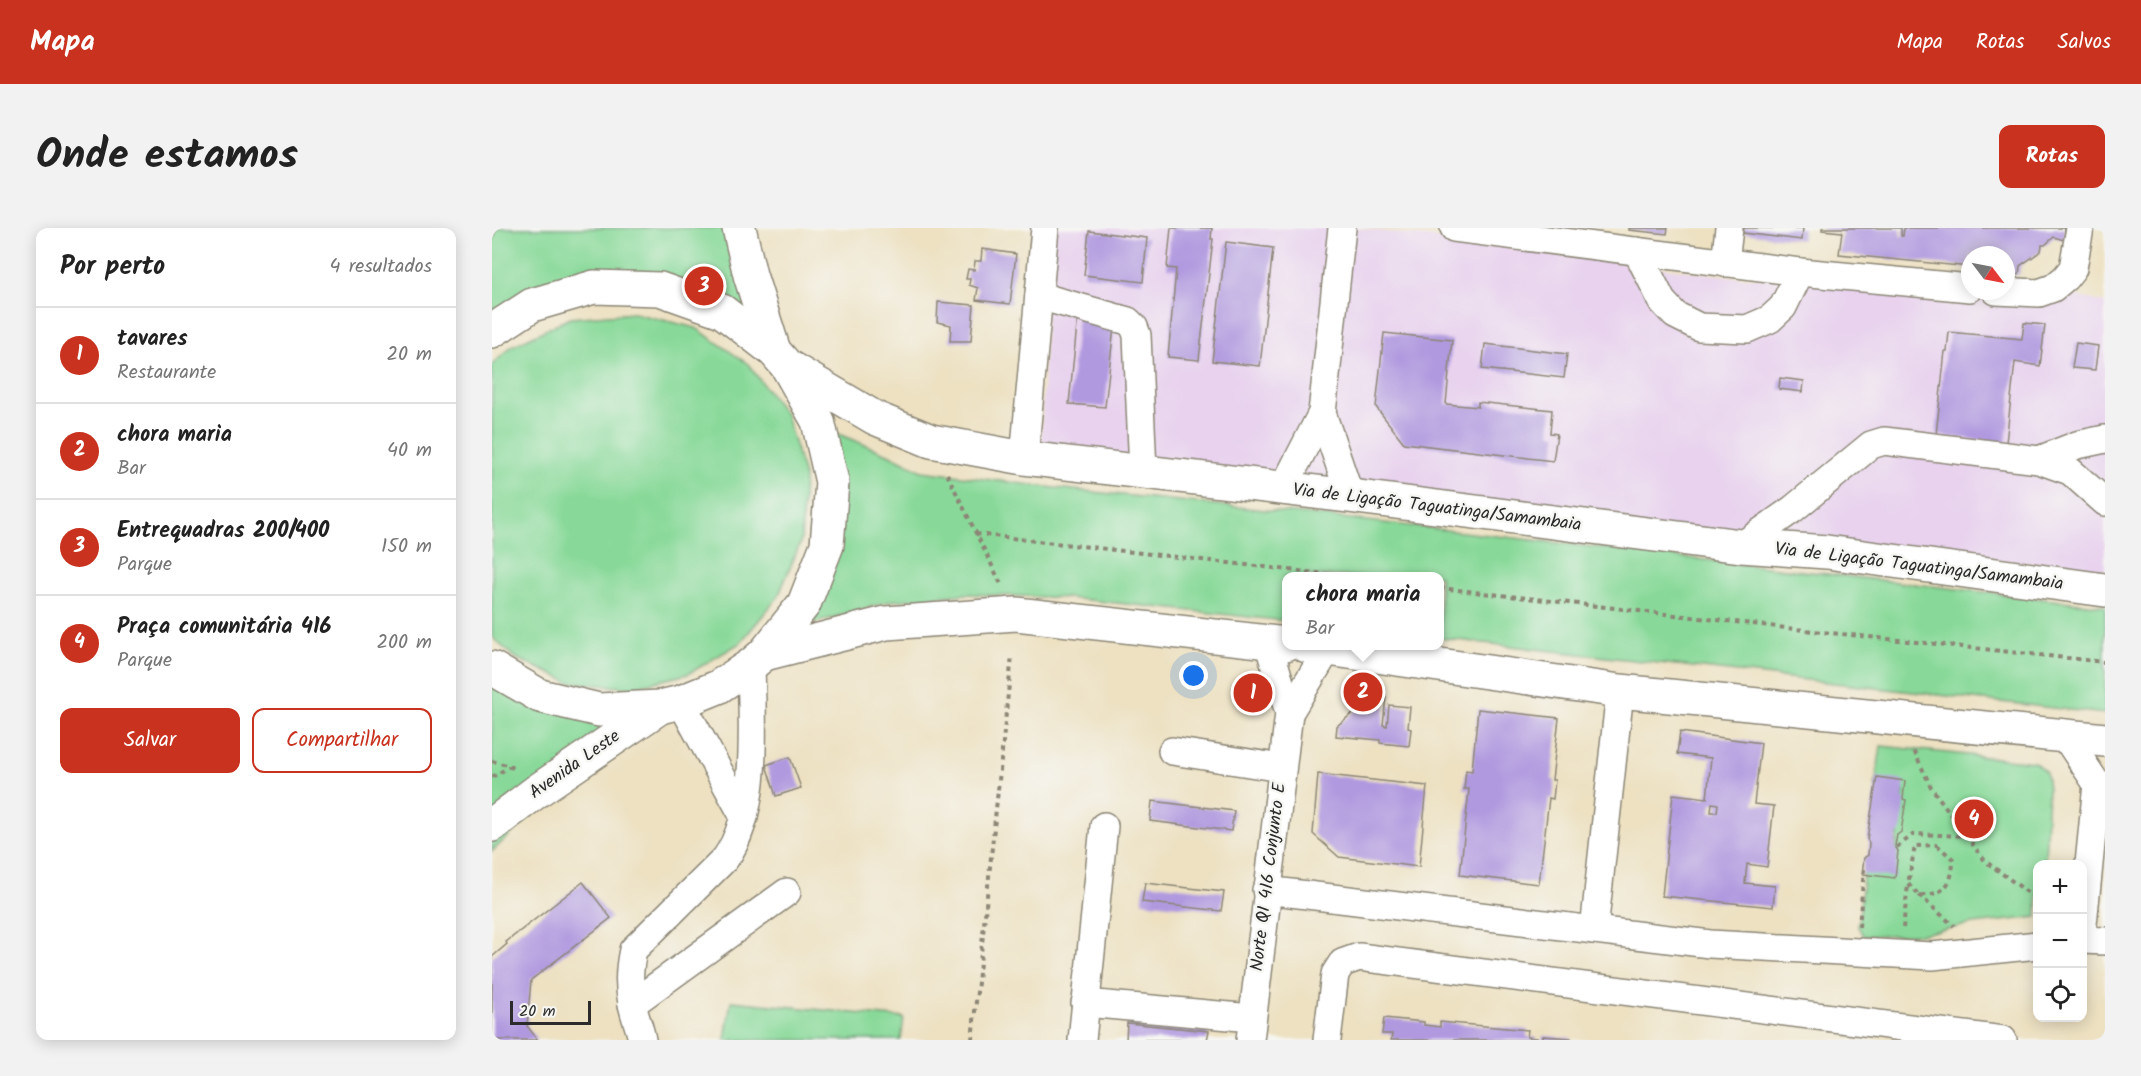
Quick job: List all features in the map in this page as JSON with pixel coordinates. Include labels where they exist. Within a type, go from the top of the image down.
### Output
[{"type":"main road","points":[[492,668],[540,696],[599,710],[671,705],[718,687],[758,659],[804,604],[827,545],[832,482],[818,421],[780,358],[750,275],[739,228]]},
{"type":"main road","name":"Via de Ligação Taguatinga/Samambaia","points":[[492,331],[532,305],[594,287],[660,289],[722,311],[780,358],[875,418],[931,441],[1024,458],[1350,496],[1741,546],[1827,552],[2105,590]]},
{"type":"main road","points":[[758,659],[886,623],[1016,614],[1277,643]]},
{"type":"main road","points":[[1344,650],[1620,692],[2105,740]]},
{"type":"main road","name":"Avenida Leste","points":[[492,825],[537,791],[671,705]]},
{"type":"street","points":[[1024,458],[1045,228]]},
{"type":"street","points":[[1283,489],[1322,413],[1342,228]]},
{"type":"street","points":[[1454,228],[1547,234],[1637,251],[1725,263],[1961,287]]},
{"type":"street","points":[[1725,263],[1729,228]]},
{"type":"street","points":[[2015,292],[2039,293],[2053,288],[2073,268],[2080,228]]},
{"type":"street","points":[[1637,251],[1662,301],[1675,315],[1699,327],[1747,329],[1770,319],[1783,307],[1800,272]]},
{"type":"street","points":[[1039,296],[1128,321],[1134,327],[1137,335],[1143,471]]},
{"type":"street","points":[[1322,413],[1350,496]]},
{"type":"street","points":[[2039,460],[2077,445],[2105,439]]},
{"type":"street","points":[[1741,546],[1793,509],[1870,445],[1884,441],[2039,460],[2070,471],[2105,502]]},
{"type":"street","name":"Norte QI 416 Conjunto E","points":[[1277,643],[1289,713]]},
{"type":"street","name":"Norte QI 416 Conjunto E","points":[[1251,1029],[1289,713],[1316,650]]},
{"type":"street","points":[[642,1040],[632,1004],[629,968],[633,950],[725,859],[735,845],[744,817],[752,760],[758,659]]},
{"type":"street","points":[[1594,930],[1620,692]]},
{"type":"street","points":[[671,705],[744,817]]},
{"type":"street","points":[[2065,736],[2101,785],[2085,914]]},
{"type":"street","points":[[1172,751],[1282,768]]},
{"type":"street","points":[[1082,1040],[1104,826]]},
{"type":"street","points":[[1266,890],[1710,944],[1932,956],[2033,945]]},
{"type":"street","points":[[632,1004],[787,892]]},
{"type":"street","points":[[2087,940],[2105,941]]},
{"type":"street","points":[[1327,1040],[1335,974],[1342,963],[1359,957],[2004,1040]]},
{"type":"street","points":[[1085,1003],[1251,1029]]},
{"type":"path","points":[[931,441],[1016,614]]},
{"type":"path","points":[[976,534],[1307,572]]},
{"type":"path","points":[[1444,588],[1813,632],[2105,662]]},
{"type":"path","points":[[972,1040],[1012,655]]},
{"type":"path","points":[[1914,750],[1931,787],[1985,861],[2033,897]]},
{"type":"path","points":[[492,761],[510,766],[523,775]]},
{"type":"path","points":[[492,777],[510,766]]},
{"type":"path","points":[[1897,847],[1914,834],[1967,836]]},
{"type":"path","points":[[1902,934],[1915,846],[1938,845],[1953,859],[1953,877],[1944,889],[1929,896],[1918,895]]},
{"type":"path","points":[[1863,936],[1858,926],[1864,869]]},
{"type":"path","points":[[1908,884],[1956,927]]},
{"type":"shaded area","points":[[1049,228],[1356,228],[1735,277],[1961,288],[1961,300],[2015,300],[2015,291],[2063,293],[2105,303],[2105,570],[1040,474]]},
{"type":"green space","points":[[498,228],[746,228],[765,338],[608,281],[492,321],[492,244]]},
{"type":"green space","points":[[634,313],[696,328],[748,364],[786,415],[804,476],[801,541],[778,597],[740,643],[688,674],[629,688],[569,682],[514,657],[492,637],[492,365],[512,346],[570,318]]},
{"type":"green space","points":[[833,432],[888,454],[922,471],[1055,488],[1341,518],[2105,606],[2105,714],[1444,638],[1444,572],[1282,572],[1282,621],[1069,598],[966,594],[891,601],[801,627]]},
{"type":"green space","points":[[492,669],[648,710],[492,851]]},
{"type":"green space","points":[[1881,746],[2034,762],[2046,772],[2048,789],[2045,860],[2033,860],[2033,917],[1973,924],[1921,934],[1863,936],[1858,926],[1864,869],[1893,872],[1904,791],[1875,786]]},
{"type":"green space","points":[[731,1001],[904,1018],[901,1040],[725,1040]]},
{"type":"building","points":[[1171,228],[1212,228],[1211,239],[1213,239],[1199,360],[1168,357],[1176,269],[1167,268]]},
{"type":"building","points":[[1629,228],[1668,228],[1667,234],[1629,230]]},
{"type":"building","points":[[1744,228],[1803,228],[1802,240],[1743,233]]},
{"type":"building","points":[[1822,228],[1901,228],[1901,236],[1903,236],[1904,228],[2065,228],[2064,240],[2054,237],[2042,245],[2041,251],[2020,266],[2019,274],[2016,275],[2015,246],[1961,246],[1961,266],[1839,254],[1842,232],[1822,230]]},
{"type":"building","points":[[1089,231],[1147,238],[1143,282],[1084,275]]},
{"type":"building","points":[[1226,242],[1273,248],[1260,366],[1212,361]]},
{"type":"building","points":[[982,249],[1016,254],[1010,304],[976,300],[978,288],[969,285],[970,279],[966,279],[968,269],[974,270],[975,261],[981,261]]},
{"type":"building","points":[[938,302],[974,305],[971,341],[950,341],[951,325],[937,322]]},
{"type":"building","points":[[1079,305],[1116,309],[1105,407],[1069,404]]},
{"type":"building","points":[[2024,323],[2045,325],[2040,366],[2015,362],[2006,443],[1936,435],[1949,332],[2022,339]]},
{"type":"building","points":[[1384,333],[1452,340],[1446,404],[1478,407],[1478,402],[1552,410],[1550,433],[1557,434],[1553,461],[1404,443],[1376,407]]},
{"type":"building","points":[[2076,343],[2098,346],[2095,370],[2072,368]]},
{"type":"building","points":[[1485,344],[1567,354],[1564,378],[1482,369]]},
{"type":"building","points":[[1780,378],[1804,381],[1803,392],[1779,389]]},
{"type":"building","points":[[1375,695],[1386,697],[1383,725],[1387,726],[1389,705],[1410,707],[1409,746],[1380,743],[1380,740],[1336,736],[1337,726]]},
{"type":"building","points":[[1478,709],[1559,718],[1552,780],[1555,780],[1553,799],[1549,798],[1539,884],[1460,875],[1469,789],[1464,789],[1466,770],[1472,771]]},
{"type":"building","points":[[1680,732],[1761,743],[1754,804],[1774,806],[1767,867],[1747,864],[1745,883],[1775,886],[1773,907],[1662,896],[1673,794],[1707,798],[1711,758],[1677,754]],"holes":[[[1712,803],[1718,804],[1717,812],[1711,812]]]},
{"type":"building","points":[[790,757],[801,788],[776,796],[766,765]]},
{"type":"building","points":[[1318,774],[1427,786],[1419,867],[1339,857],[1313,834]]},
{"type":"building","points":[[1877,777],[1905,781],[1903,799],[1906,800],[1901,832],[1897,835],[1895,846],[1898,851],[1895,878],[1862,874],[1864,858],[1868,855],[1867,839]]},
{"type":"building","points":[[1152,801],[1234,811],[1231,831],[1150,821]]},
{"type":"building","points":[[583,882],[611,918],[531,980],[527,1026],[538,1040],[492,1040],[492,957],[507,944],[506,942]]},
{"type":"building","points":[[1145,883],[1224,892],[1221,911],[1142,902]]},
{"type":"building","points":[[1384,1018],[1424,1022],[1424,1025],[1440,1027],[1440,1022],[1528,1030],[1527,1037],[1537,1038],[1537,1040],[1391,1040],[1392,1034],[1382,1034]]},
{"type":"building","points":[[1127,1023],[1209,1031],[1207,1040],[1126,1040]]},
{"type":"building","points":[[1543,1036],[1571,1038],[1571,1040],[1543,1040]]},
{"type":"place","name":"Entrequadras 200/400","points":[[704,286]]},
{"type":"place","name":"chora maria","points":[[1363,692]]},
{"type":"place","name":"tavares","points":[[1253,693]]},
{"type":"place","name":"Praça comunitária 416","points":[[1974,819]]}]
